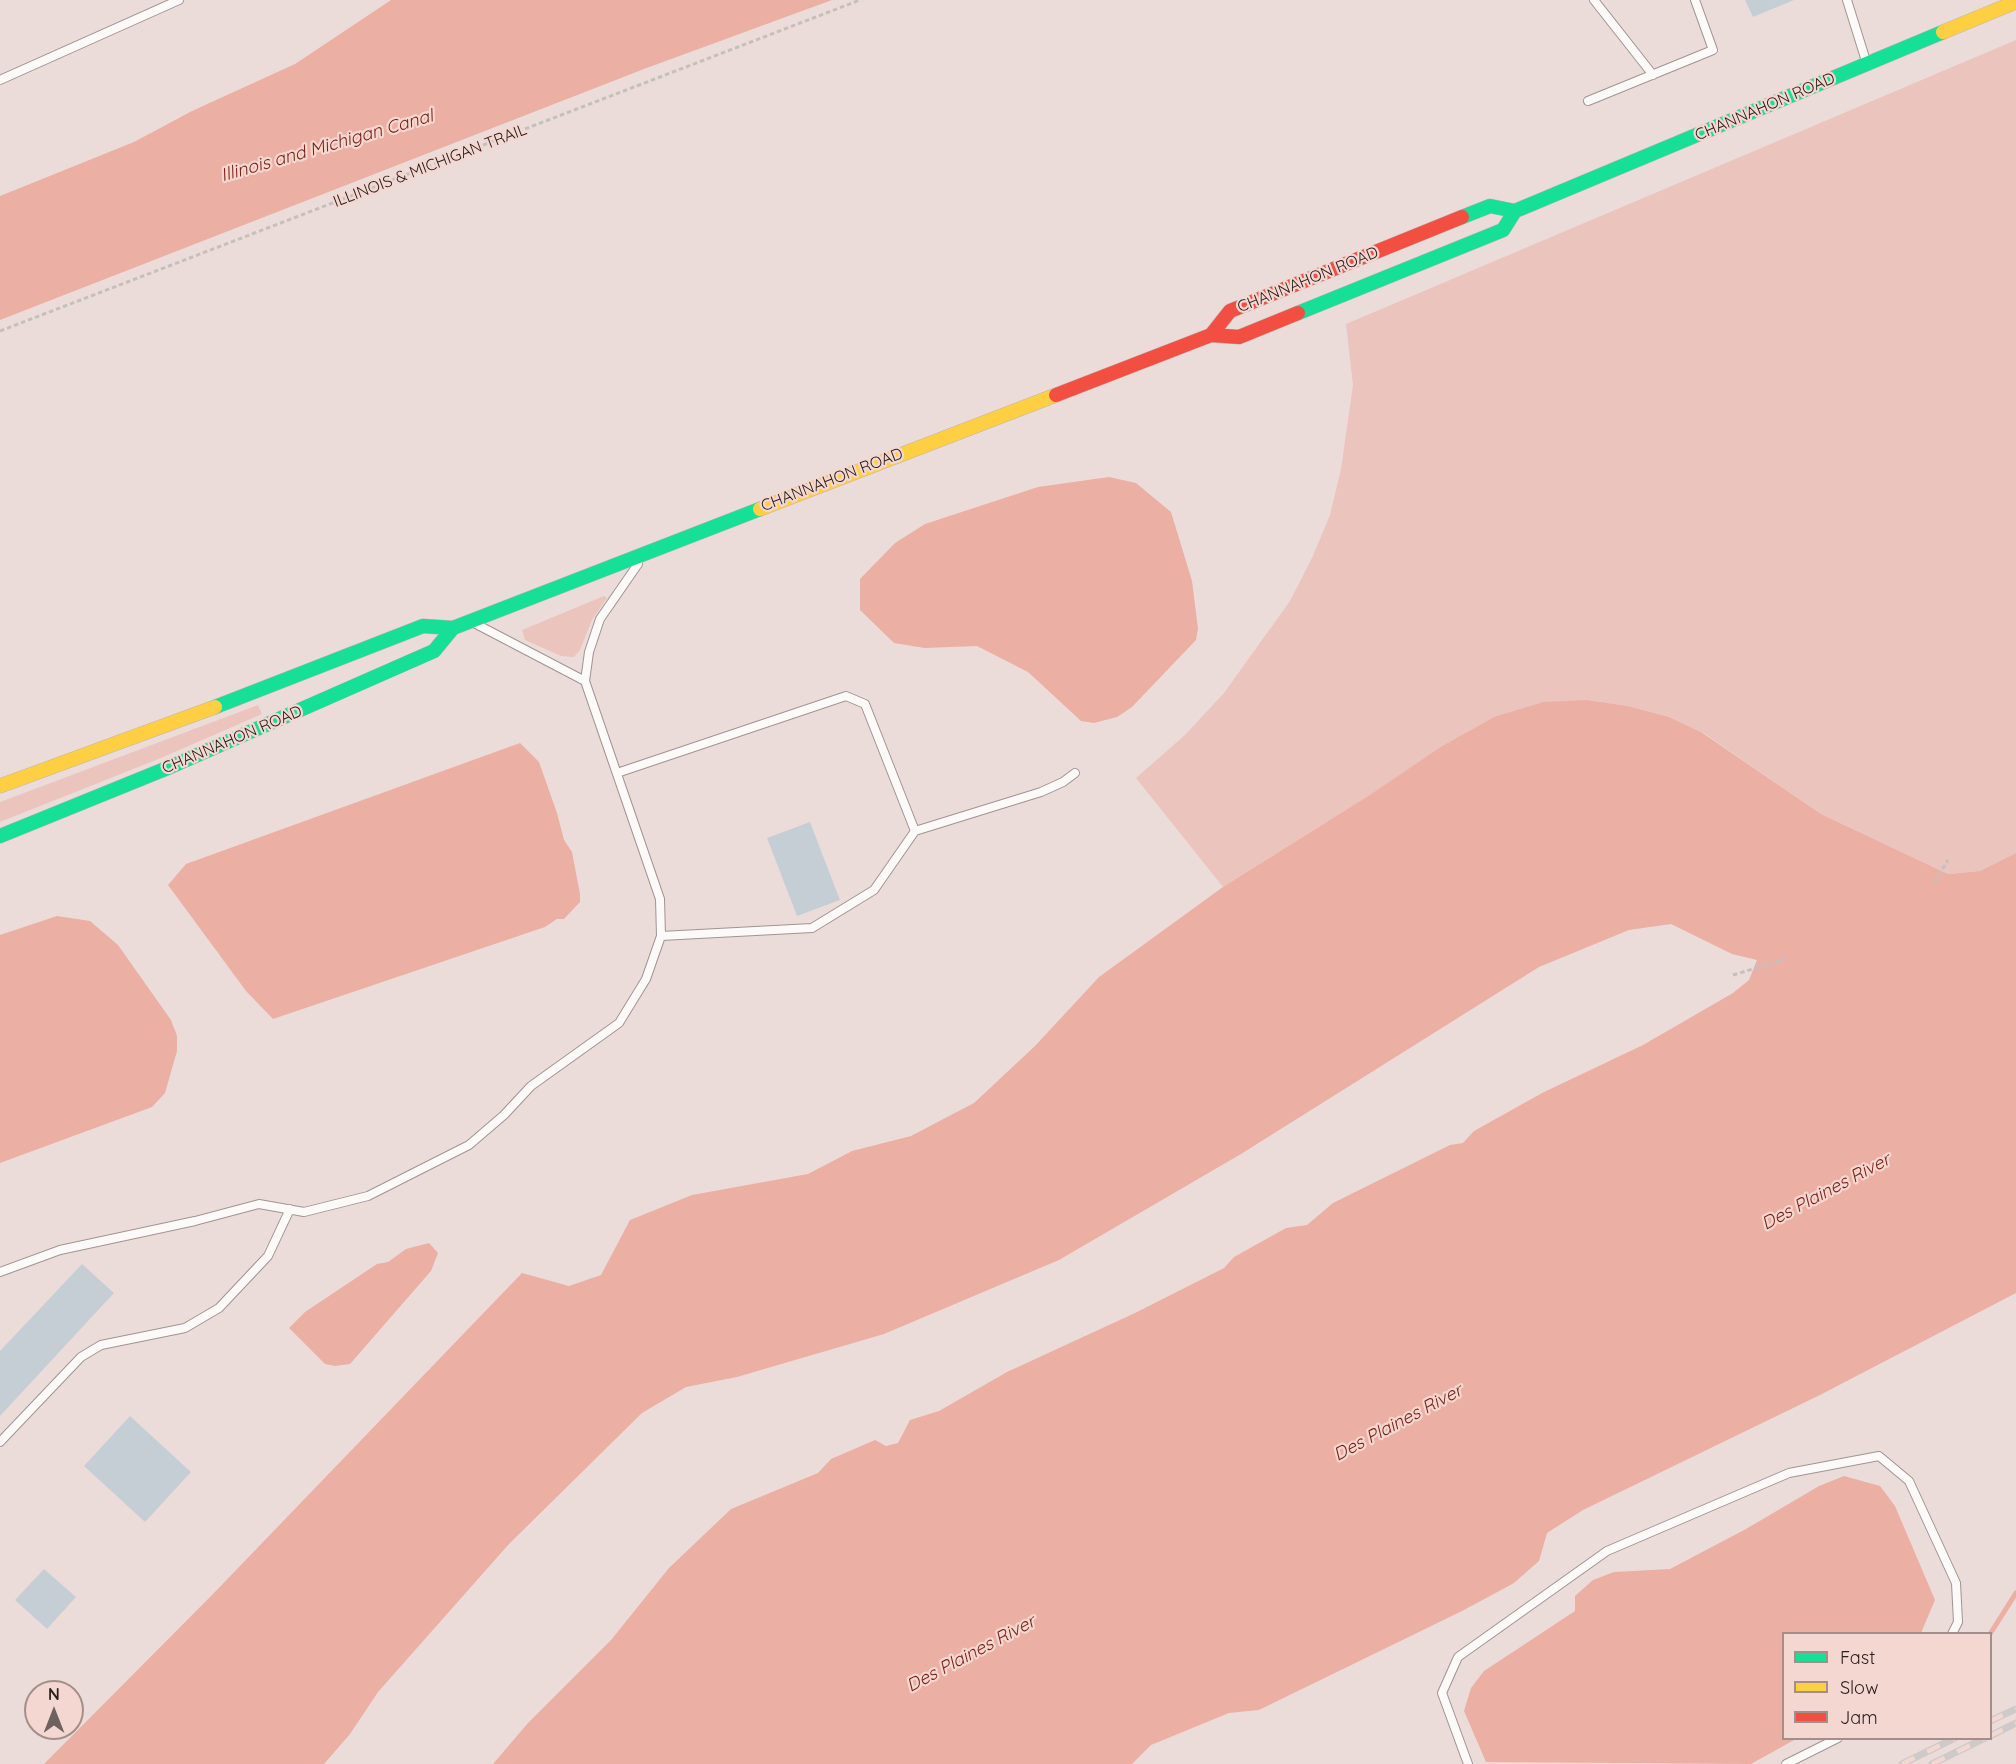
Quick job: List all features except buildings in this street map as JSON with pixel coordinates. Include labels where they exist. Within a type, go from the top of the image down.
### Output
[{"type":"main road","name":"CHANNAHON ROAD","points":[[0,786],[259,691],[423,626],[453,628],[1211,334],[1239,337],[1503,230],[1515,212],[1867,64],[1990,6],[2016,2]]},
{"type":"main road","name":"CHANNAHON ROAD","points":[[1211,334],[1230,311],[1490,206],[1515,212]]},
{"type":"main road","name":"CHANNAHON ROAD","points":[[0,836],[170,767],[434,651],[453,628]]},
{"type":"lane","points":[[0,80],[75,44],[179,0]]},
{"type":"lane","points":[[1594,0],[1653,75]]},
{"type":"lane","points":[[1588,101],[1713,50],[1695,0]]},
{"type":"lane","points":[[1847,0],[1867,64]]},
{"type":"lane","points":[[0,1272],[60,1250],[195,1221],[259,1204],[304,1212],[368,1196],[469,1145],[504,1115],[531,1086],[619,1023],[646,979],[661,936],[660,899],[585,681],[589,652],[600,619],[644,553]]},
{"type":"lane","points":[[470,621],[585,681]]},
{"type":"lane","points":[[617,773],[846,696],[865,704],[915,831]]},
{"type":"lane","points":[[661,936],[812,928],[874,890],[915,831],[1041,792],[1063,782],[1075,773]]},
{"type":"lane","points":[[0,1442],[81,1357],[101,1345],[185,1328],[219,1308],[268,1256],[290,1209]]},
{"type":"lane","points":[[1468,1764],[1442,1693],[1458,1657],[1607,1551],[1789,1473],[1879,1456],[1909,1481],[1956,1583],[1958,1622],[1953,1632]]},
{"type":"lane","points":[[1786,1764],[1834,1740]]},
{"type":"path","name":"ILLINOIS & MICHIGAN TRAIL","points":[[0,331],[860,0]]},
{"type":"path","points":[[1935,882],[1948,860]]},
{"type":"path","points":[[1733,975],[1786,959]]},
{"type":"shaded area","points":[[2016,40],[2016,853],[1980,871],[1948,874],[1821,814],[1705,734],[1669,717],[1628,706],[1587,700],[1494,717],[1442,746],[1368,796],[1223,887],[1136,778],[1185,735],[1224,693],[1290,601],[1312,558],[1330,515],[1341,469],[1353,385],[1346,324]]},
{"type":"shaded area","points":[[604,596],[607,598],[592,620],[580,650],[574,657],[561,656],[525,640],[522,630]]},
{"type":"shaded area","points":[[258,705],[262,714],[161,758],[0,822],[0,802]]},
{"type":"water","name":"Illinois and Michigan Canal","points":[[391,0],[832,0],[644,69],[0,320],[0,196],[134,142],[192,111],[295,64]]},
{"type":"water","points":[[1109,477],[1136,483],[1171,512],[1192,581],[1198,629],[1196,640],[1132,707],[1117,717],[1094,723],[1081,721],[1028,672],[977,646],[925,648],[894,643],[860,610],[860,579],[895,543],[925,524],[1038,487]]},
{"type":"water","name":"Des Plaines River","points":[[1587,700],[1628,706],[1669,717],[1701,732],[1821,814],[1948,874],[1980,871],[2016,853],[2016,1293],[1820,1395],[1583,1510],[1547,1533],[1539,1561],[1514,1583],[1464,1610],[1259,1710],[1229,1713],[1151,1745],[1132,1764],[493,1764],[528,1723],[611,1640],[669,1568],[731,1509],[818,1473],[831,1459],[875,1440],[886,1446],[898,1443],[910,1420],[939,1411],[1007,1372],[1135,1313],[1224,1268],[1234,1257],[1286,1228],[1307,1225],[1333,1203],[1450,1145],[1463,1143],[1474,1131],[1544,1092],[1643,1045],[1733,993],[1749,980],[1757,960],[1732,954],[1671,924],[1629,930],[1539,967],[1241,1154],[1059,1260],[884,1334],[737,1377],[686,1387],[642,1413],[509,1544],[378,1692],[350,1734],[324,1764],[44,1764],[68,1740],[84,1740],[84,1724],[213,1594],[522,1273],[569,1286],[601,1275],[630,1220],[692,1195],[808,1174],[852,1151],[911,1136],[974,1103],[1035,1046],[1099,977],[1223,887],[1368,796],[1442,746],[1494,717],[1543,702]]},
{"type":"water","points":[[520,743],[539,762],[564,840],[572,852],[580,894],[580,902],[564,919],[557,919],[545,927],[273,1019],[246,991],[168,885],[186,864]]},
{"type":"water","points":[[57,916],[90,921],[118,945],[171,1020],[177,1036],[177,1051],[165,1093],[152,1107],[0,1163],[0,935]]},
{"type":"water","points":[[429,1243],[438,1253],[431,1271],[350,1364],[335,1366],[325,1364],[289,1328],[305,1312],[377,1264],[388,1262],[406,1249]]},
{"type":"water","points":[[1844,1476],[1880,1486],[1895,1506],[1935,1600],[1921,1632],[1782,1632],[1782,1740],[1794,1740],[1751,1764],[1486,1762],[1464,1711],[1471,1688],[1484,1671],[1575,1611],[1575,1596],[1593,1580],[1614,1572],[1670,1569],[1746,1529],[1819,1486]]},
{"type":"waterway","points":[[1991,1632],[2016,1593]]},
{"type":"railway","points":[[1992,1720],[2016,1709]]},
{"type":"railway","points":[[1992,1735],[2016,1723]]},
{"type":"railway","points":[[1902,1764],[1951,1740]]},
{"type":"railway","points":[[1932,1764],[1981,1740]]},
{"type":"traffic: fast","points":[[1462,217],[1490,206],[1515,211],[1943,32]]},
{"type":"traffic: fast","points":[[1298,313],[1503,230],[1515,211]]},
{"type":"traffic: fast","points":[[215,707],[423,626],[453,628],[760,509]]},
{"type":"traffic: fast","points":[[0,836],[170,767],[434,651],[453,628]]},
{"type":"traffic: slow","points":[[1943,32],[2016,2]]},
{"type":"traffic: slow","points":[[760,509],[1056,395]]},
{"type":"traffic: slow","points":[[0,786],[215,707]]},
{"type":"traffic: jam","points":[[1211,335],[1230,311],[1462,217]]},
{"type":"traffic: jam","points":[[1056,395],[1211,335],[1239,337],[1298,313]]}]
